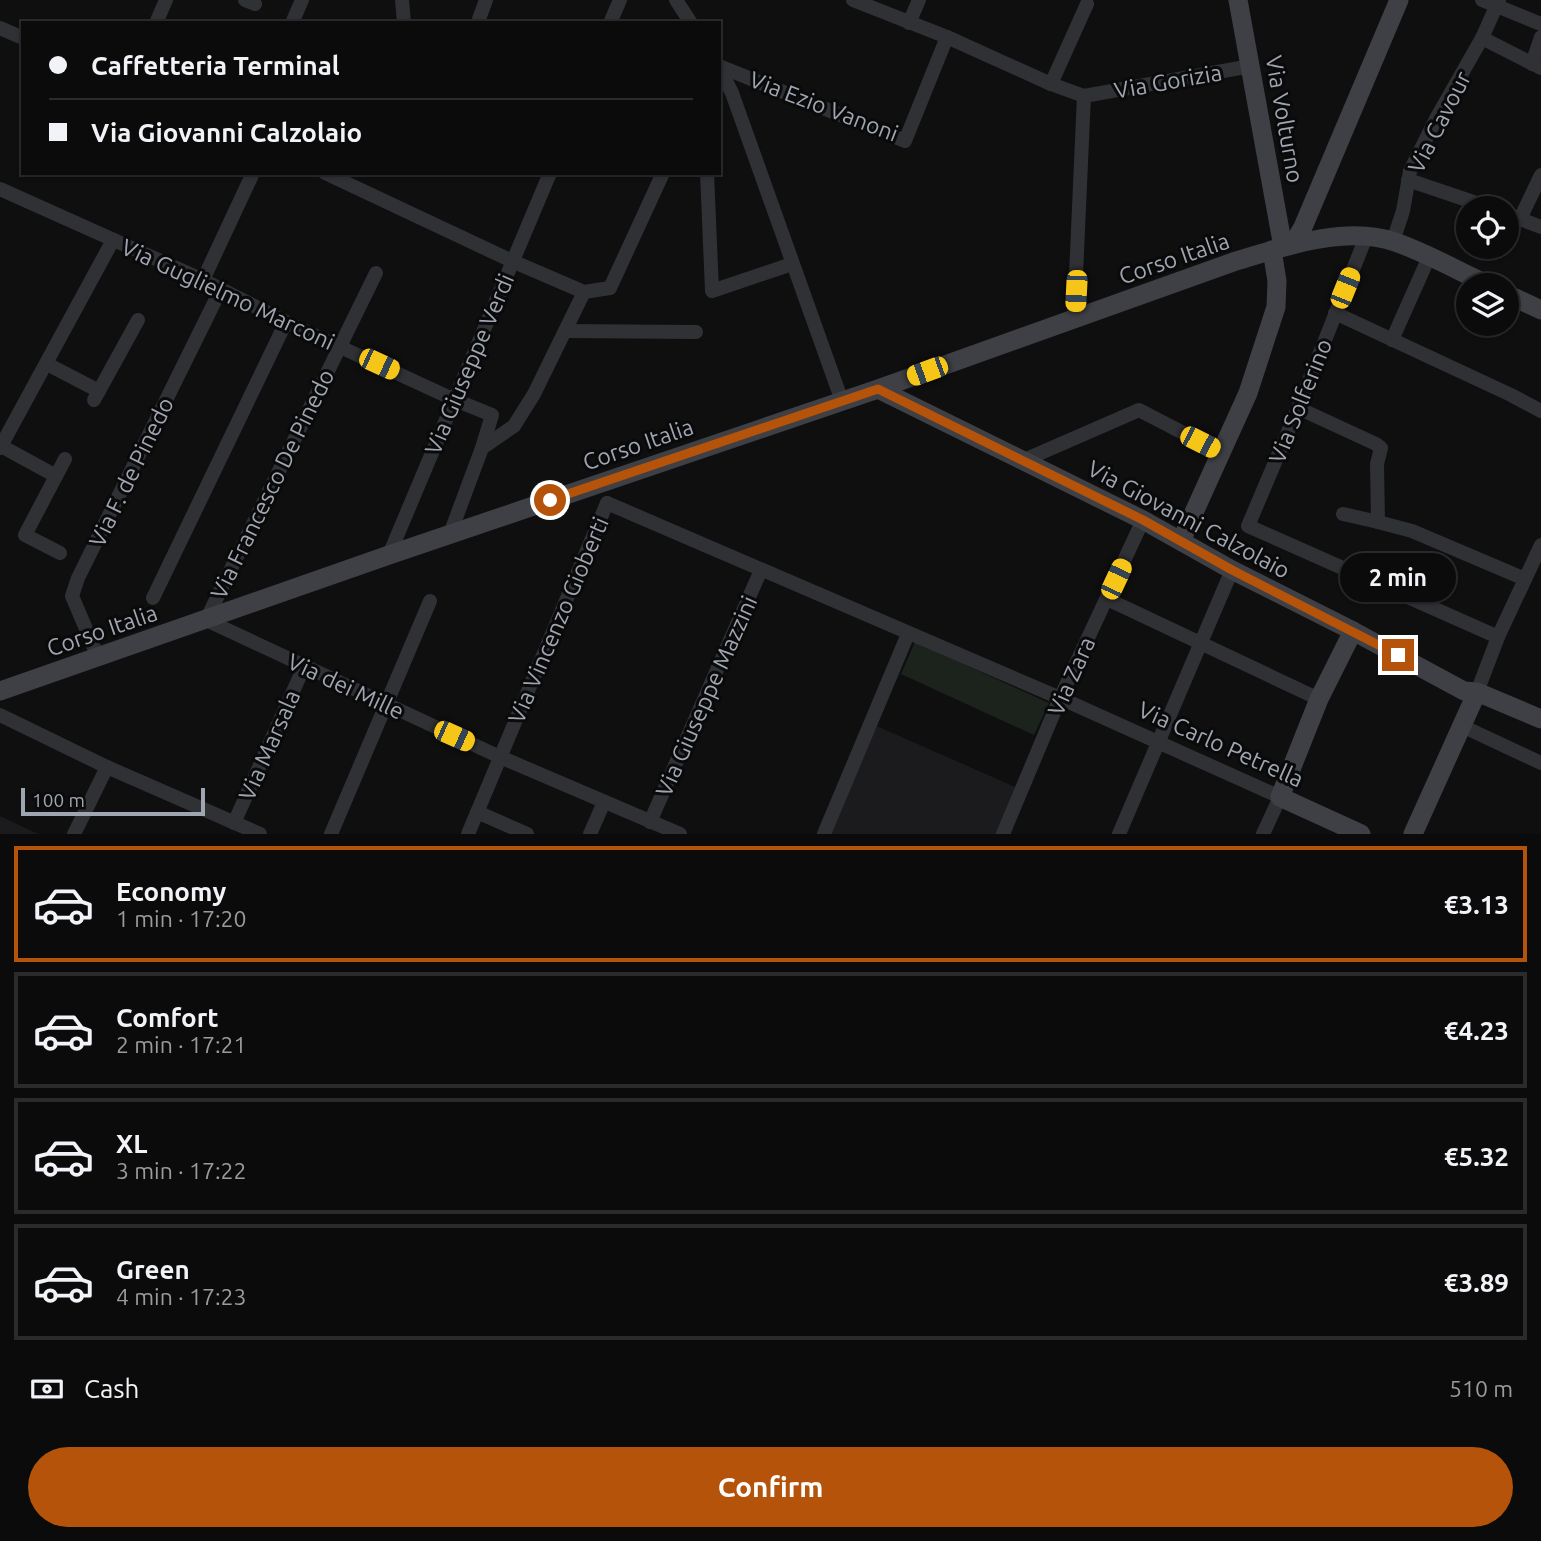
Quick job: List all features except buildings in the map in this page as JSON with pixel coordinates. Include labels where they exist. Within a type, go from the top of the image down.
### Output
[{"type":"main road","name":"Via Volturno","points":[[1181,541],[1248,393],[1276,307],[1282,247],[1238,0]]},
{"type":"main road","points":[[1282,247],[1303,227],[1393,2]]},
{"type":"main road","name":"Corso Italia","points":[[0,691],[1282,247],[1343,236],[1366,237],[1393,241],[1463,273]]},
{"type":"main road","points":[[1519,300],[1541,310]]},
{"type":"main road","name":"Via Giovanni Calzolaio","points":[[878,389],[1143,520],[1232,570],[1464,691],[1477,692],[1541,719]]},
{"type":"main road","points":[[1280,797],[1320,699],[1353,631]]},
{"type":"main road","points":[[1413,834],[1477,692]]},
{"type":"main road","name":"Via Carlo Petrella","points":[[1280,797],[1361,834]]},
{"type":"street","points":[[157,21],[166,0]]},
{"type":"street","points":[[293,21],[302,0]]},
{"type":"street","points":[[402,0],[404,21]]},
{"type":"street","points":[[479,19],[486,0]]},
{"type":"street","points":[[612,21],[620,0]]},
{"type":"street","points":[[677,0],[690,21]]},
{"type":"street","points":[[853,0],[1084,96],[1074,319]]},
{"type":"street","points":[[909,23],[919,0]]},
{"type":"street","points":[[1482,0],[1498,3],[1541,24]]},
{"type":"street","name":"Via Cavour","points":[[1393,241],[1403,211],[1410,171],[1498,3]]},
{"type":"street","points":[[1051,84],[1087,4]]},
{"type":"street","points":[[0,27],[21,37]]},
{"type":"street","name":"Via Ezio Vanoni","points":[[721,68],[905,141],[947,37]]},
{"type":"street","points":[[1482,38],[1537,66],[1541,37]]},
{"type":"street","name":"Via Gorizia","points":[[1084,96],[1251,66]]},
{"type":"street","points":[[721,71],[732,93],[842,401]]},
{"type":"street","points":[[1519,207],[1541,174]]},
{"type":"street","points":[[203,280],[252,175]]},
{"type":"street","points":[[334,175],[353,179],[512,261],[584,292],[610,288],[662,175]]},
{"type":"street","name":"Via Giuseppe Verdi","points":[[389,555],[549,175]]},
{"type":"street","points":[[707,175],[712,291],[792,264]]},
{"type":"street","points":[[1408,180],[1456,196]]},
{"type":"street","name":"Via Guglielmo Marconi","points":[[0,189],[492,415],[482,448]]},
{"type":"street","points":[[1519,218],[1541,227]]},
{"type":"street","name":"Via Solferino","points":[[1366,237],[1248,526],[1498,637]]},
{"type":"street","points":[[56,476],[0,447],[113,240]]},
{"type":"street","points":[[1392,340],[1429,257]]},
{"type":"street","name":"Via Francesco De Pinedo","points":[[206,620],[376,273]]},
{"type":"street","name":"Via F. de Pinedo","points":[[98,657],[72,596],[78,578],[221,289]]},
{"type":"street","points":[[450,534],[482,448],[514,426],[534,394],[584,292]]},
{"type":"street","points":[[1335,313],[1511,394],[1541,411]]},
{"type":"street","points":[[47,364],[96,395],[138,320]]},
{"type":"street","points":[[153,598],[286,322]]},
{"type":"street","points":[[565,331],[696,332]]},
{"type":"street","points":[[1298,408],[1381,448],[1377,464],[1378,522]]},
{"type":"street","points":[[1022,461],[1139,410],[1220,452]]},
{"type":"street","points":[[60,553],[25,535],[65,459]]},
{"type":"street","name":"Via Vincenzo Gioberti","points":[[468,834],[607,503],[596,484]]},
{"type":"street","points":[[607,503],[908,634],[824,834]]},
{"type":"street","points":[[1343,514],[1412,531],[1525,579]]},
{"type":"street","name":"Via Zara","points":[[1003,834],[1060,698],[1143,520]]},
{"type":"street","points":[[1477,692],[1498,637],[1525,579],[1537,565],[1541,545]]},
{"type":"street","name":"Via Giuseppe Mazzini","points":[[650,822],[761,570]]},
{"type":"street","points":[[1119,834],[1232,570]]},
{"type":"street","points":[[1107,599],[1320,699]]},
{"type":"street","points":[[331,834],[430,601]]},
{"type":"street","name":"Via dei Mille","points":[[206,620],[500,757],[680,834]]},
{"type":"street","name":"Via Carlo Petrella","points":[[908,634],[1060,698],[1280,797]]},
{"type":"street","name":"Via Marsala","points":[[234,823],[304,667]]},
{"type":"street","points":[[0,715],[107,767],[260,834]]},
{"type":"street","points":[[1462,726],[1541,763]]},
{"type":"street","points":[[74,834],[107,767]]},
{"type":"street","points":[[1263,834],[1280,797]]},
{"type":"street","points":[[590,834],[604,802]]},
{"type":"street","points":[[477,812],[527,834]]},
{"type":"shaded area","points":[[915,642],[1049,703],[1034,735],[901,674]]},
{"type":"shaded area","points":[[872,724],[1022,790],[1003,834],[824,834]]},
{"type":"shaded area","points":[[0,816],[38,834],[0,834]]},
{"type":"route","points":[[550,500],[878,389],[1143,520],[1232,570],[1398,655]]}]
